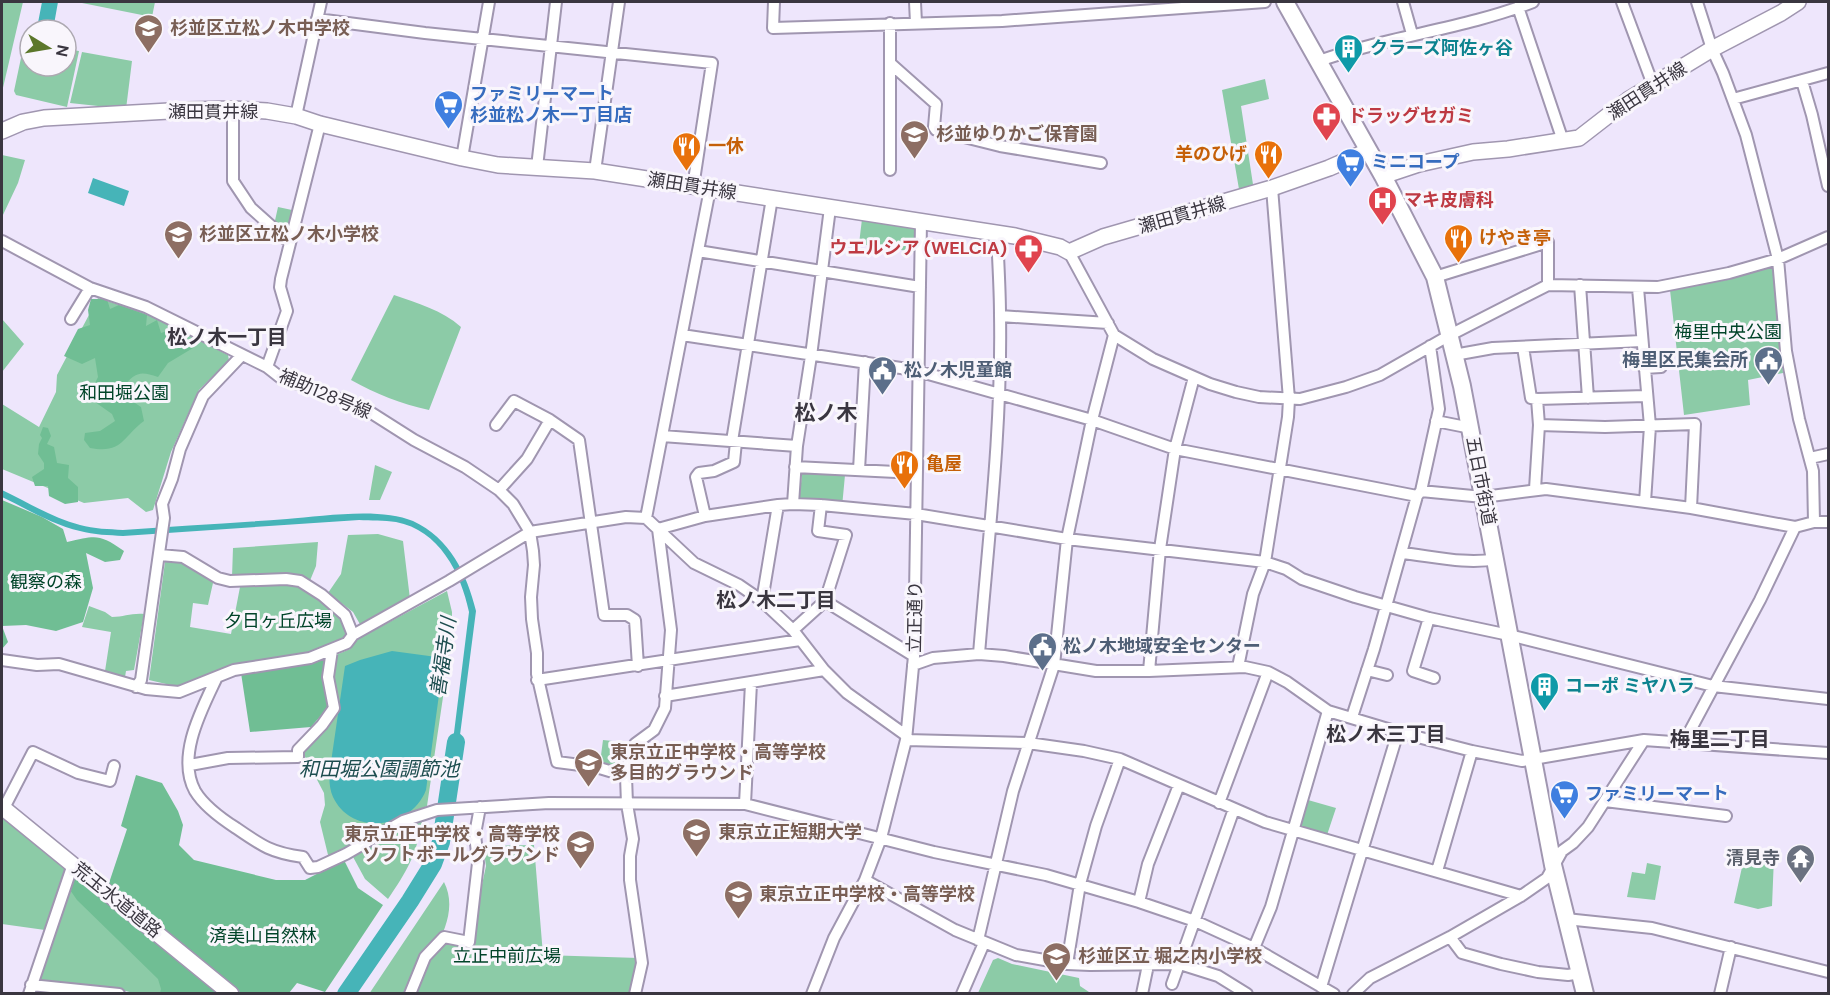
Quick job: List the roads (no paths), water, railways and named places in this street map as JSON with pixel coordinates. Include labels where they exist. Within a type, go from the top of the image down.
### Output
[{"type":"main road","name":"五日市街道","points":[[1285,2],[1383,177],[1435,278],[1471,429],[1553,865],[1585,993]]},
{"type":"main road","name":"瀬田貫井線","points":[[1383,177],[1419,164],[1473,152],[1579,138],[1628,100],[1712,49],[1798,2]]},
{"type":"main road","name":"瀬田貫井線","points":[[2,131],[23,122],[44,118],[233,109],[267,111],[498,165],[517,172],[537,168],[595,171],[997,233],[1033,240],[1069,252],[1103,237],[1272,188],[1329,168],[1368,151]]},
{"type":"main road","name":"荒玉水道道路","points":[[3,808],[231,993]]},
{"type":"street","points":[[296,116],[321,2]]},
{"type":"street","points":[[462,158],[489,2]]},
{"type":"street","points":[[537,168],[556,2]]},
{"type":"street","points":[[595,171],[619,2]]},
{"type":"street","points":[[774,2],[773,28],[1002,21],[1266,2]]},
{"type":"street","points":[[915,2],[916,23]]},
{"type":"street","points":[[1403,2],[1412,34]]},
{"type":"street","points":[[1319,61],[1352,49],[1477,20],[1533,2]]},
{"type":"street","points":[[1622,2],[1653,85]]},
{"type":"street","points":[[1697,2],[1712,49],[1746,135],[1778,259],[1786,351],[1798,419],[1813,471],[1814,522]]},
{"type":"street","points":[[1518,7],[1563,141]]},
{"type":"street","points":[[317,19],[613,54],[712,63],[693,187]]},
{"type":"street","points":[[890,23],[890,170]]},
{"type":"street","points":[[891,64],[936,104],[933,128],[936,130],[1000,146],[1101,163]]},
{"type":"street","points":[[1733,99],[1828,73]]},
{"type":"street","points":[[1802,81],[1828,186]]},
{"type":"street","points":[[233,109],[233,181],[251,208],[289,242]]},
{"type":"street","points":[[267,368],[287,311],[280,287],[289,242],[320,124]]},
{"type":"street","points":[[1238,667],[1253,594],[1265,562],[1286,436],[1289,399],[1272,188]]},
{"type":"street","points":[[646,518],[710,189]]},
{"type":"street","points":[[705,516],[696,477],[699,473],[714,471],[734,462],[734,442],[772,198]]},
{"type":"street","points":[[794,504],[797,446],[812,356],[830,208]]},
{"type":"street","name":"立正通り","points":[[812,993],[834,938],[865,880],[881,838],[907,738],[914,661],[921,222]]},
{"type":"street","points":[[979,654],[998,394],[1000,316],[997,233]]},
{"type":"street","points":[[1069,252],[1114,335],[1148,356],[1236,392],[1300,399],[1365,381],[1548,285],[1658,287],[1729,273],[1778,259],[1828,237]]},
{"type":"street","name":"補助128号線","points":[[2,241],[90,288],[146,307],[267,368],[281,378],[362,407],[414,440],[465,467],[499,490],[513,504],[530,532]]},
{"type":"street","points":[[1435,278],[1548,242],[1548,285]]},
{"type":"street","points":[[698,251],[920,286]]},
{"type":"street","points":[[1580,285],[1588,398]]},
{"type":"street","points":[[71,319],[90,288]]},
{"type":"street","points":[[1638,288],[1650,426],[1646,502]]},
{"type":"street","points":[[1000,316],[1108,323]]},
{"type":"street","points":[[682,335],[914,370],[1092,420],[1175,449],[1280,471],[1419,493],[1483,497],[1546,489],[1691,508],[1795,527],[1814,522],[1828,522]]},
{"type":"street","points":[[962,993],[981,941],[995,865],[1028,743],[1054,665],[1067,539],[1092,420],[1114,335]]},
{"type":"street","points":[[1454,355],[1493,348],[1642,341]]},
{"type":"street","points":[[1352,717],[1419,493],[1439,409],[1430,346]]},
{"type":"street","points":[[1523,347],[1531,398],[1646,396]]},
{"type":"street","points":[[136,687],[141,680],[160,555],[164,518],[162,504],[180,449],[203,396],[242,355]]},
{"type":"street","points":[[859,470],[865,362]]},
{"type":"street","points":[[1644,368],[1661,367]]},
{"type":"street","points":[[1149,671],[1160,549],[1175,449],[1194,376]]},
{"type":"street","points":[[1535,489],[1539,425],[1538,399]]},
{"type":"street","points":[[496,425],[514,401],[550,420],[579,440],[604,615],[627,615],[635,620],[638,666]]},
{"type":"street","points":[[499,490],[527,459],[550,420]]},
{"type":"street","points":[[1436,421],[1471,429]]},
{"type":"street","points":[[1539,425],[1695,424],[1691,508]]},
{"type":"street","points":[[662,436],[797,446]]},
{"type":"street","points":[[1810,458],[1828,454]]},
{"type":"street","points":[[795,467],[916,473]]},
{"type":"street","points":[[658,529],[705,516],[778,505],[821,505],[916,514],[1067,539],[1265,562],[1286,569],[1302,579],[1354,597],[1429,618],[1509,635],[1713,686],[1828,699]]},
{"type":"street","points":[[762,601],[778,505]]},
{"type":"street","points":[[793,630],[825,601],[846,536],[818,531],[821,505]]},
{"type":"street","points":[[2,660],[37,665],[59,664],[136,687],[179,692],[234,670],[310,658],[332,650],[530,532],[626,517],[646,518],[694,563],[730,580],[762,601],[793,630],[824,670],[847,693],[907,738],[1028,743],[1076,749],[1120,759],[1264,822],[1521,896]]},
{"type":"street","points":[[1684,742],[1760,600],[1795,527]]},
{"type":"street","points":[[635,993],[642,963],[630,880],[633,839],[631,816],[627,804],[626,776],[630,757],[636,744],[654,730],[665,708],[671,630],[658,529]]},
{"type":"street","points":[[530,532],[534,565],[531,597],[537,653],[537,680],[557,762],[596,767],[626,776]]},
{"type":"street","points":[[1402,553],[1463,560],[1496,559]]},
{"type":"street","points":[[160,555],[183,557],[218,578],[230,581],[286,579],[300,581],[322,595],[345,615],[354,635]]},
{"type":"street","points":[[825,601],[914,661],[979,654],[1096,671],[1238,667],[1268,672],[1287,682],[1328,711],[1398,732],[1522,761],[1533,761],[1644,740],[1828,753]]},
{"type":"street","points":[[1429,618],[1413,671],[1421,678],[1434,678]]},
{"type":"street","points":[[537,680],[800,640]]},
{"type":"street","points":[[190,765],[228,759],[298,758],[298,750],[322,725],[334,708],[328,677],[332,650]]},
{"type":"street","points":[[665,696],[824,670]]},
{"type":"street","points":[[1367,670],[1387,675]]},
{"type":"street","points":[[1219,802],[1268,672]]},
{"type":"street","points":[[217,677],[191,737],[190,779],[195,791],[227,822],[258,843],[280,854],[303,857],[310,868],[318,867],[346,854],[403,822],[437,810],[549,803],[745,804],[1080,884],[1139,902],[1195,921],[1254,948],[1334,993]]},
{"type":"street","points":[[745,804],[751,683]]},
{"type":"street","points":[[1254,948],[1271,907],[1328,711]]},
{"type":"street","points":[[1321,987],[1398,732]]},
{"type":"street","points":[[1353,993],[1370,978],[1511,908],[1521,896],[1546,878],[1562,851],[1588,828],[1644,740]]},
{"type":"street","points":[[1437,871],[1472,751]]},
{"type":"street","points":[[3,808],[33,752],[78,773],[110,782],[114,766]]},
{"type":"street","points":[[1067,964],[1080,884],[1096,826],[1120,759]]},
{"type":"street","points":[[1139,902],[1148,864],[1179,785]]},
{"type":"street","points":[[1605,801],[1726,816]]},
{"type":"street","points":[[410,993],[425,957],[444,938],[470,942],[478,863],[475,834],[480,807]]},
{"type":"street","points":[[1172,984],[1234,809]]},
{"type":"street","points":[[73,864],[30,989],[119,993]]},
{"type":"street","points":[[865,880],[922,913],[1016,955],[1067,964],[1180,964],[1218,976],[1247,993]]},
{"type":"street","points":[[1566,919],[1652,928],[1828,972]]},
{"type":"street","points":[[1450,937],[1462,953],[1501,964],[1538,972],[1568,975],[1580,973]]},
{"type":"street","points":[[1720,993],[1731,947]]},
{"type":"street","points":[[1142,993],[1148,965]]},
{"type":"water","points":[[42,2],[58,2],[55,18],[39,18]]},
{"type":"water","points":[[93,178],[129,191],[124,206],[88,193]]},
{"type":"water","points":[[2,490],[70,522],[102,529],[123,530],[368,513],[400,517],[426,528],[447,547],[455,558],[468,584],[476,611],[456,766],[450,765],[469,612],[454,568],[446,555],[424,534],[396,522],[359,520],[123,536],[96,534],[60,525],[40,516],[2,497]]},
{"type":"water","name":"和田堀公園調節池","points":[[392,651],[444,658],[426,790],[408,813],[395,820],[367,823],[353,818],[342,810],[333,797],[329,779],[330,769],[345,666]]},
{"type":"waterway","name":"善福寺川","points":[[346,994],[433,864],[441,842],[456,742]]},
{"type":"place","name":"杉並区立松ノ木中学校","points":[[149,54]]},
{"type":"place","name":"クラーズ阿佐ヶ谷","points":[[1349,74]]},
{"type":"place","name":"ファミリーマート 杉並松ノ木一丁目店","points":[[449,130]]},
{"type":"place","name":"ドラッグセガミ","points":[[1327,142]]},
{"type":"place","name":"杉並ゆりかご保育園","points":[[915,160]]},
{"type":"place","name":"一休","points":[[687,172]]},
{"type":"place","name":"羊のひげ","points":[[1268,180]]},
{"type":"place","name":"ミニコープ","points":[[1350,188]]},
{"type":"place","name":"マキ皮膚科","points":[[1383,226]]},
{"type":"place","name":"杉並区立松ノ木小学校","points":[[178,260]]},
{"type":"place","name":"けやき亭","points":[[1458,264]]},
{"type":"place","name":"ウエルシア (WELCIA)","points":[[1028,274]]},
{"type":"place","name":"梅里区民集会所","points":[[1769,386]]},
{"type":"place","name":"松ノ木児童館","points":[[883,396]]},
{"type":"place","name":"亀屋","points":[[905,490]]},
{"type":"place","name":"松ノ木地域安全センター","points":[[1042,672]]},
{"type":"place","name":"コーポ ミヤハラ","points":[[1544,712]]},
{"type":"place","name":"東京立正中学校・高等学校 多目的グラウンド","points":[[589,788]]},
{"type":"place","name":"ファミリーマート","points":[[1564,820]]},
{"type":"place","name":"東京立正短期大学","points":[[697,858]]},
{"type":"place","name":"東京立正中学校・高等学校 ソフトボールグラウンド","points":[[581,870]]},
{"type":"place","name":"清見寺","points":[[1801,884]]},
{"type":"place","name":"東京立正中学校・高等学校","points":[[738,920]]},
{"type":"place","name":"杉並区立 堀之内小学校","points":[[1057,982]]},
{"type":"district","name":"松ノ木一丁目","points":[[227,337]]},
{"type":"district","name":"松ノ木","points":[[826,413]]},
{"type":"district","name":"松ノ木二丁目","points":[[776,600]]},
{"type":"district","name":"松ノ木三丁目","points":[[1386,734]]},
{"type":"district","name":"梅里二丁目","points":[[1720,739]]},
{"type":"park label","name":"梅里中央公園","points":[[1728,332]]},
{"type":"park label","name":"和田堀公園","points":[[124,393]]},
{"type":"park label","name":"観察の森","points":[[46,582]]},
{"type":"park label","name":"夕日ヶ丘広場","points":[[278,621]]},
{"type":"park label","name":"済美山自然林","points":[[263,936]]},
{"type":"park label","name":"立正中前広場","points":[[507,956]]}]
